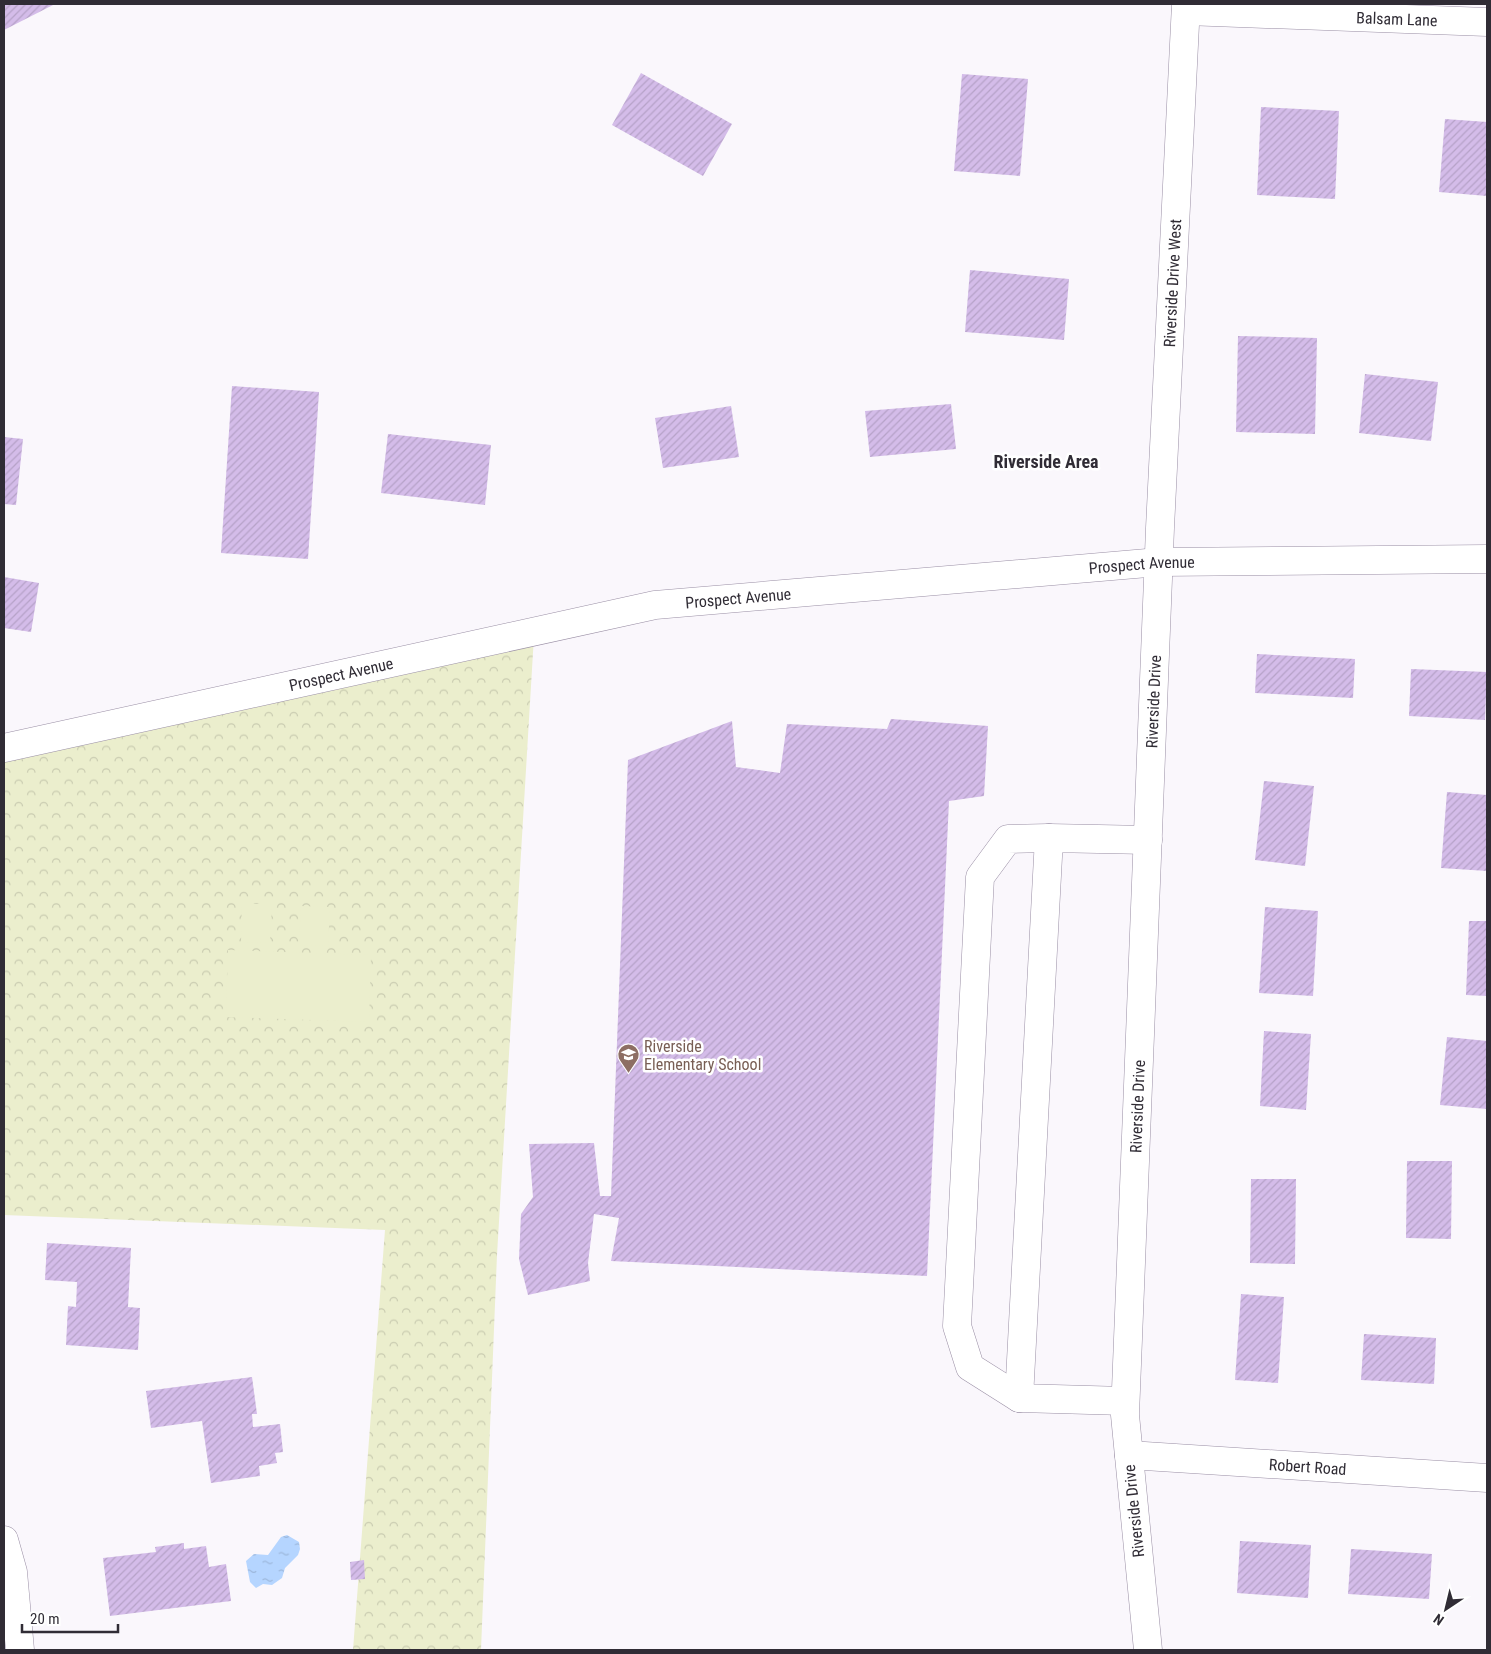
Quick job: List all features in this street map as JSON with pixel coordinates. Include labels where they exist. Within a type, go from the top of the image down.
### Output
[{"type":"street","name":"Balsam Lane","points":[[1186,8],[1487,22]]},
{"type":"street","name":"Riverside Drive West","points":[[1159,562],[1186,8]]},
{"type":"street","name":"Prospect Avenue","points":[[4,748],[655,605],[1159,562],[1487,559]]},
{"type":"street","name":"Riverside Drive","points":[[1148,1650],[1125,1401],[1159,562]]},
{"type":"street","points":[[1019,1398],[1049,838]]},
{"type":"street","points":[[1125,1401],[1019,1398],[970,1367],[957,1326],[980,877],[1008,839],[1148,840]]},
{"type":"street","name":"Robert Road","points":[[1129,1455],[1487,1478]]},
{"type":"street","points":[[4,1540],[13,1572],[20,1650]]},
{"type":"green space","points":[[535,619],[497,1255],[481,1650],[353,1650],[385,1230],[4,1215],[4,741]]},
{"type":"green space","points":[[242,904],[272,904],[270,943],[241,942]]},
{"type":"green space","points":[[301,906],[330,907],[328,946],[299,945]]},
{"type":"green space","points":[[228,950],[371,955],[369,1022],[226,1017]]},
{"type":"water","points":[[287,1535],[299,1542],[300,1549],[298,1555],[285,1568],[282,1578],[272,1585],[263,1584],[256,1588],[250,1582],[246,1561],[254,1554],[268,1555],[281,1537]]},
{"type":"building","points":[[4,4],[55,4],[4,30]]},
{"type":"building","points":[[641,73],[732,124],[703,176],[612,125]]},
{"type":"building","points":[[962,74],[1028,79],[1020,176],[954,171]]},
{"type":"building","points":[[1261,107],[1339,111],[1335,199],[1257,195]]},
{"type":"building","points":[[1445,119],[1487,122],[1487,196],[1439,192]]},
{"type":"building","points":[[970,270],[1069,279],[1064,340],[965,332]]},
{"type":"building","points":[[1238,336],[1317,338],[1315,434],[1236,432]]},
{"type":"building","points":[[1365,374],[1438,382],[1431,441],[1359,433]]},
{"type":"building","points":[[232,386],[319,392],[308,559],[221,553]]},
{"type":"building","points":[[951,404],[956,449],[870,457],[865,411]]},
{"type":"building","points":[[731,406],[739,457],[663,468],[655,418]]},
{"type":"building","points":[[388,434],[491,445],[485,505],[381,493]]},
{"type":"building","points":[[4,437],[23,439],[16,505],[4,504]]},
{"type":"building","points":[[4,577],[39,583],[31,632],[4,628]]},
{"type":"building","points":[[1257,654],[1355,659],[1353,698],[1255,693]]},
{"type":"building","points":[[1411,669],[1487,672],[1485,720],[1409,716]]},
{"type":"building","points":[[891,719],[988,726],[984,796],[949,801],[927,1276],[611,1261],[619,1218],[594,1214],[588,1263],[590,1281],[528,1295],[519,1259],[521,1214],[533,1197],[529,1144],[594,1143],[600,1196],[611,1196],[628,760],[732,721],[736,767],[780,773],[787,724],[887,729]]},
{"type":"building","points":[[1264,781],[1314,786],[1305,866],[1255,860]]},
{"type":"building","points":[[1447,792],[1487,795],[1487,871],[1441,868]]},
{"type":"building","points":[[1265,907],[1318,911],[1313,996],[1259,993]]},
{"type":"building","points":[[1469,921],[1487,921],[1487,996],[1466,995]]},
{"type":"building","points":[[1264,1031],[1311,1034],[1306,1110],[1260,1106]]},
{"type":"building","points":[[1447,1037],[1487,1041],[1487,1109],[1440,1105]]},
{"type":"building","points":[[1407,1161],[1452,1161],[1451,1239],[1406,1238]]},
{"type":"building","points":[[1251,1179],[1296,1179],[1295,1264],[1250,1263]]},
{"type":"building","points":[[47,1243],[131,1248],[128,1307],[140,1308],[138,1350],[66,1345],[68,1306],[76,1307],[77,1282],[45,1280]]},
{"type":"building","points":[[1241,1294],[1284,1297],[1278,1383],[1235,1380]]},
{"type":"building","points":[[1364,1334],[1436,1338],[1434,1384],[1361,1380]]},
{"type":"building","points":[[252,1377],[257,1414],[252,1414],[253,1427],[280,1424],[283,1452],[275,1453],[277,1463],[259,1466],[260,1476],[211,1483],[202,1421],[151,1428],[146,1391]]},
{"type":"building","points":[[1240,1541],[1311,1545],[1308,1598],[1237,1593]]},
{"type":"building","points":[[184,1543],[184,1549],[206,1546],[209,1567],[226,1564],[231,1601],[110,1616],[103,1558],[156,1552],[155,1547]]},
{"type":"building","points":[[1351,1549],[1432,1554],[1429,1599],[1348,1594]]},
{"type":"building","points":[[364,1560],[365,1579],[351,1580],[350,1562]]},
{"type":"place","name":"Riverside Elementary School","points":[[628,1074]]},
{"type":"district","name":"Riverside Area","points":[[1046,461]]}]
